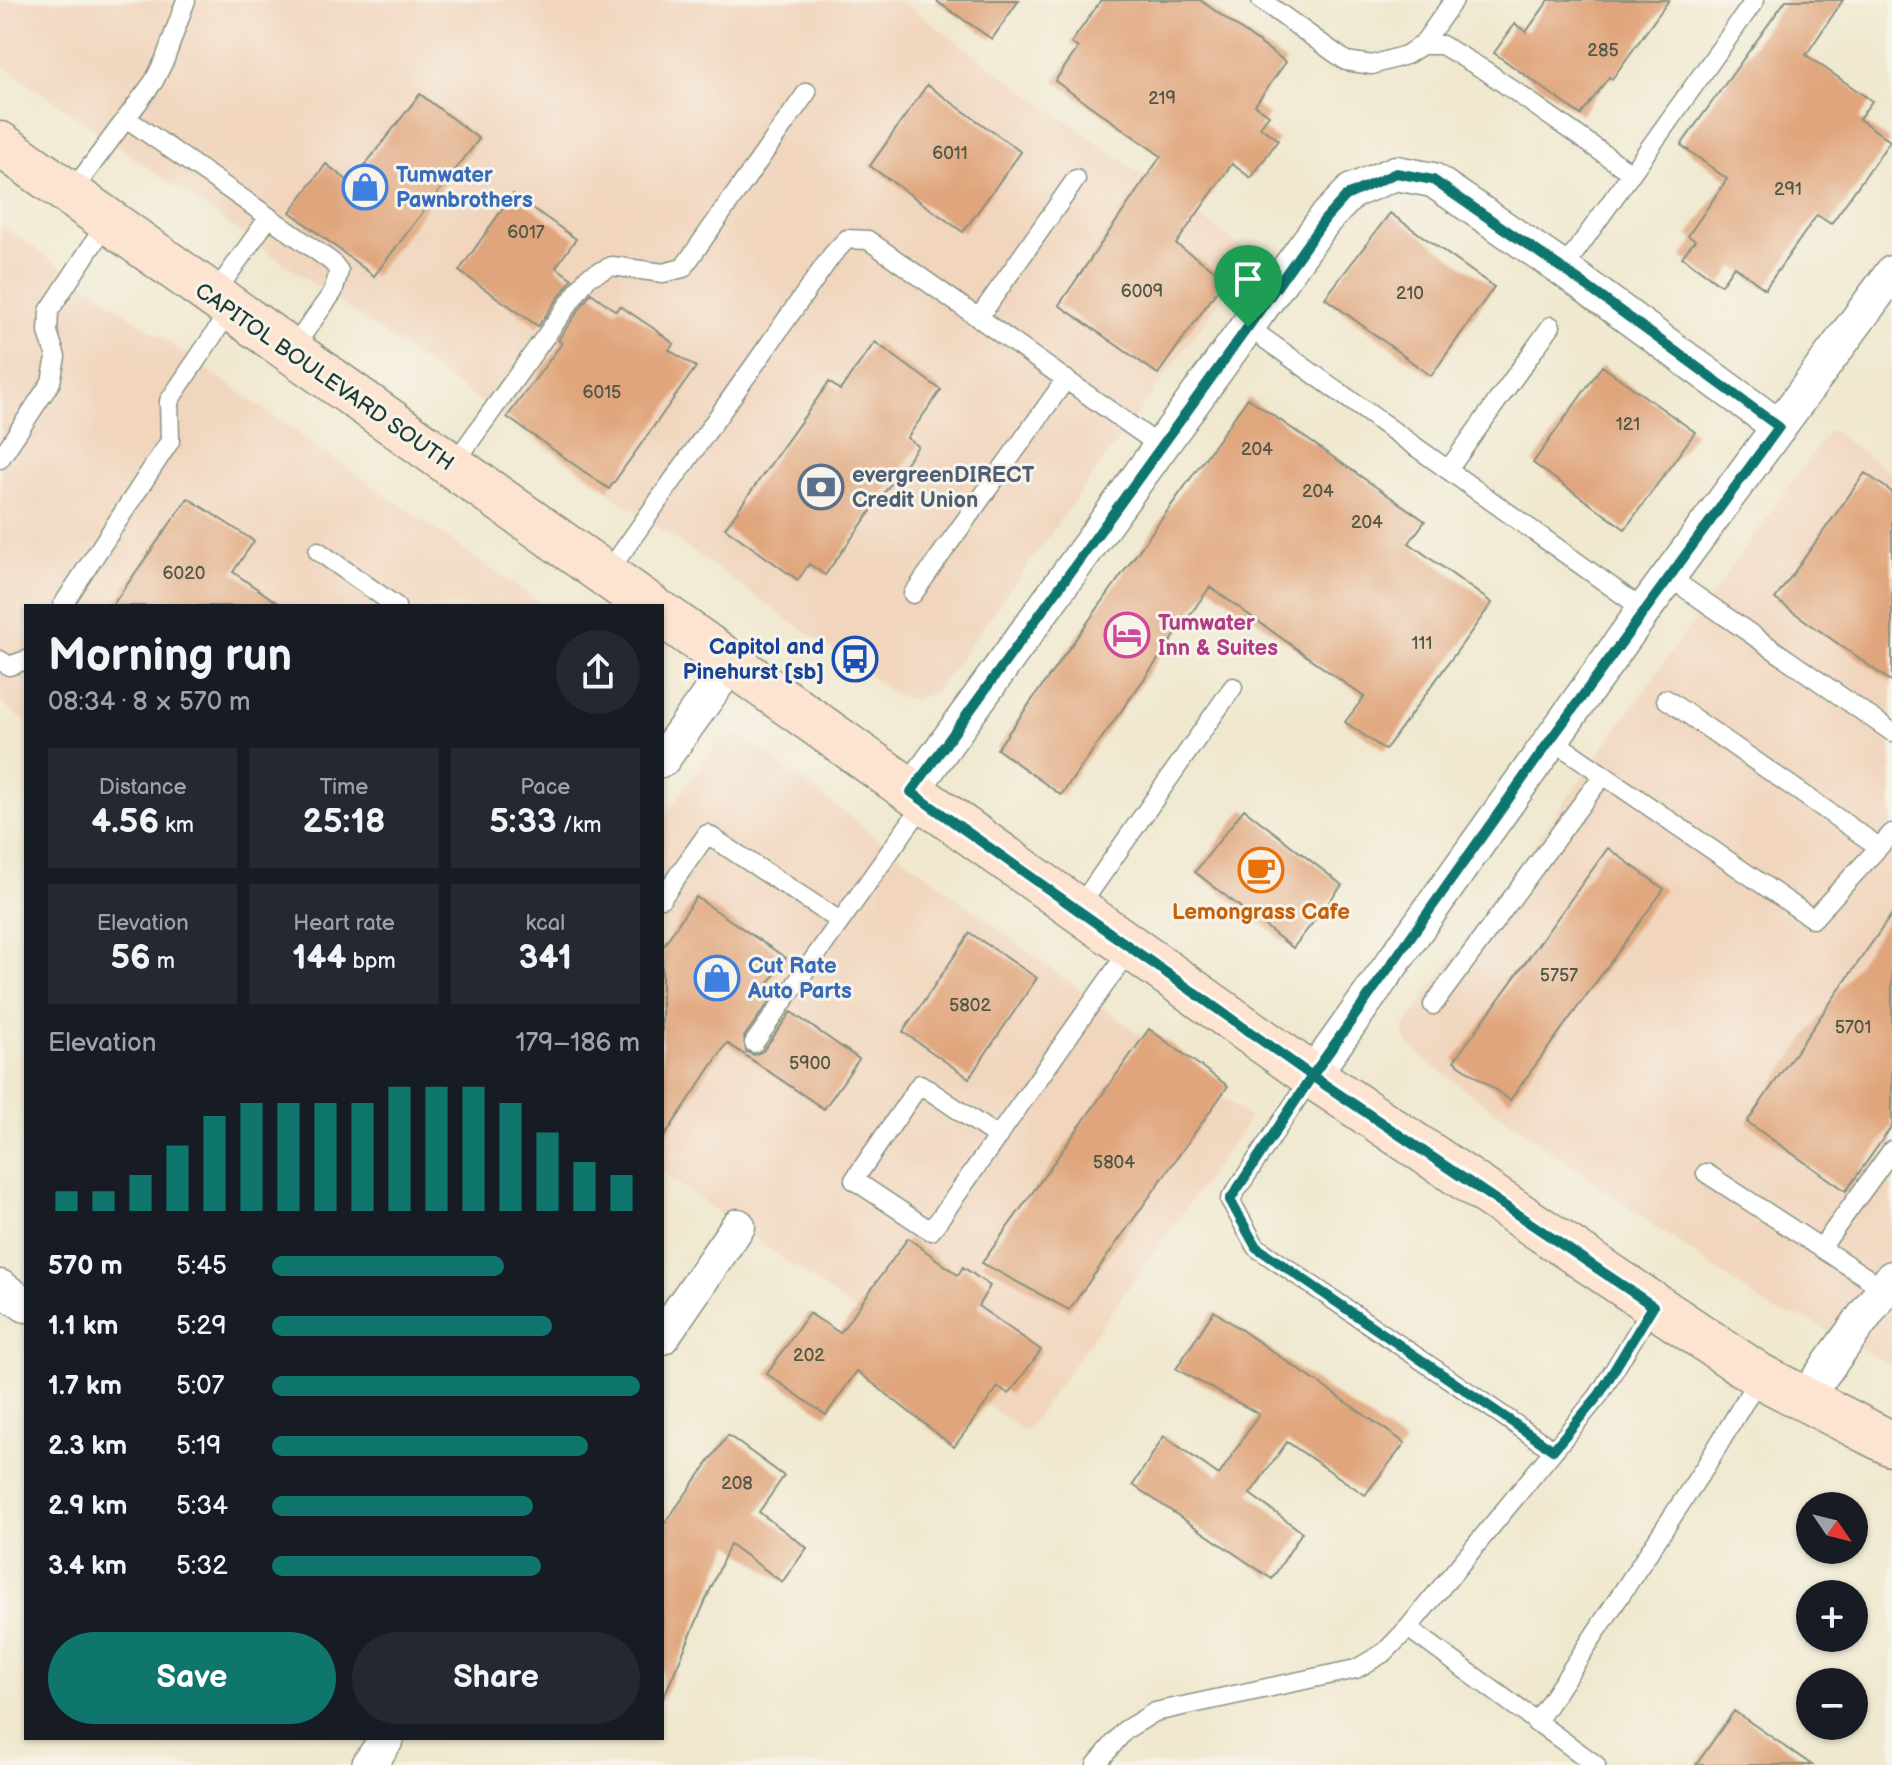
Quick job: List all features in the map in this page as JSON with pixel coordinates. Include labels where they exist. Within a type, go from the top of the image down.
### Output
[{"type":"main road","name":"CAPITOL BOULEVARD SOUTH","points":[[0,144],[647,604]]},
{"type":"main road","points":[[664,615],[1312,1076],[1760,1376],[1892,1444]]},
{"type":"street","points":[[918,797],[1045,606],[1325,219],[1346,196],[1396,173],[1433,180],[1563,269],[1779,427]]},
{"type":"street","points":[[1312,1076],[1644,610],[1892,273]]},
{"type":"street","points":[[664,757],[731,664]]},
{"type":"street","points":[[664,1334],[738,1226]]},
{"type":"street","points":[[1804,1399],[1888,1283]]},
{"type":"street","points":[[0,1287],[24,1304]]},
{"type":"street","points":[[369,1765],[386,1740]]},
{"type":"lane","points":[[70,194],[165,59],[186,0]]},
{"type":"lane","points":[[1261,0],[1346,61],[1372,65],[1406,55],[1422,45],[1454,0]]},
{"type":"lane","points":[[1563,269],[1755,0]]},
{"type":"lane","points":[[1422,45],[1442,45],[1486,71],[1631,173]]},
{"type":"lane","points":[[452,466],[588,277],[612,266],[663,273],[683,268],[807,92]]},
{"type":"lane","points":[[126,118],[332,262],[339,271],[333,292],[291,351]]},
{"type":"lane","points":[[980,316],[1076,179]]},
{"type":"lane","points":[[63,604],[170,441],[169,401],[269,217]]},
{"type":"lane","points":[[0,459],[51,382],[56,357],[48,332],[49,311],[108,221]]},
{"type":"lane","points":[[606,576],[832,255],[847,239],[868,240],[980,316],[1160,446]]},
{"type":"lane","points":[[1448,470],[1551,326]]},
{"type":"lane","points":[[1248,327],[1644,610]]},
{"type":"lane","points":[[913,594],[1066,379]]},
{"type":"lane","points":[[318,551],[393,604]]},
{"type":"lane","points":[[1669,577],[1892,732]]},
{"type":"lane","points":[[0,660],[9,666],[24,661]]},
{"type":"lane","points":[[1077,910],[1233,687]]},
{"type":"lane","points":[[1551,739],[1813,919],[1886,840],[1666,699]]},
{"type":"lane","points":[[1433,1005],[1603,775]]},
{"type":"lane","points":[[754,1043],[840,921],[918,797]]},
{"type":"lane","points":[[664,895],[707,834],[840,921]]},
{"type":"lane","points":[[998,1137],[920,1084],[854,1180],[931,1231],[998,1137],[1130,949]]},
{"type":"lane","points":[[1312,1076],[1230,1200],[1256,1247],[1553,1450]]},
{"type":"lane","points":[[1821,1248],[1892,1150]]},
{"type":"lane","points":[[1706,1173],[1821,1248],[1888,1283]]},
{"type":"lane","points":[[1096,1765],[1125,1730],[1155,1712],[1356,1669],[1385,1652],[1599,1395],[1653,1306]]},
{"type":"lane","points":[[1536,1723],[1705,1467],[1760,1376]]},
{"type":"lane","points":[[1408,1628],[1596,1765]]},
{"type":"shaded area","points":[[0,0],[899,0],[1253,255],[936,691],[913,700],[893,693],[0,63]]},
{"type":"shaded area","points":[[0,224],[541,604],[24,604],[24,720],[0,703]]},
{"type":"shaded area","points":[[1830,429],[1892,473],[1892,1366],[1807,1319],[1773,1311],[1426,1061],[1407,1042],[1403,1029]]},
{"type":"shaded area","points":[[742,736],[1250,1118],[1025,1432],[664,1173],[664,818],[719,739]]},
{"type":"building","points":[[935,0],[1019,0],[992,39]]},
{"type":"building","points":[[1101,0],[1200,0],[1286,62],[1255,105],[1269,115],[1260,127],[1278,140],[1251,178],[1232,164],[1176,244],[1226,278],[1158,374],[1059,305],[1161,156],[1055,81],[1078,48],[1071,43]]},
{"type":"building","points":[[1549,0],[1669,0],[1612,79],[1609,77],[1581,115],[1494,53],[1515,24],[1526,32]]},
{"type":"building","points":[[1786,0],[1843,0],[1806,55],[1872,101],[1859,119],[1890,141],[1831,224],[1817,215],[1765,289],[1734,266],[1721,285],[1682,257],[1695,240],[1688,236],[1727,179],[1681,145]]},
{"type":"building","points":[[927,85],[1021,152],[963,232],[870,166]]},
{"type":"building","name":"Tumwater Pawnbrothers","points":[[420,94],[479,139],[374,276],[290,212],[326,164],[351,183]]},
{"type":"building","points":[[513,194],[576,239],[556,267],[572,279],[538,326],[459,271]]},
{"type":"building","points":[[1390,213],[1494,287],[1431,376],[1325,298]]},
{"type":"building","points":[[591,293],[616,311],[620,306],[653,328],[674,344],[669,350],[696,367],[609,489],[507,417],[562,343],[558,340]]},
{"type":"building","name":"evergreenDIRECT Credit Union","points":[[875,342],[941,390],[907,438],[918,446],[825,575],[809,564],[798,580],[725,528],[829,382],[840,390]]},
{"type":"building","points":[[1602,366],[1695,432],[1625,529],[1533,463]]},
{"type":"building","points":[[1248,398],[1425,521],[1409,543],[1492,603],[1385,750],[1345,722],[1364,697],[1210,587],[1061,795],[997,749]]},
{"type":"building","points":[[1865,473],[1892,492],[1892,682],[1775,599]]},
{"type":"building","points":[[188,498],[254,541],[233,572],[279,604],[113,604]]},
{"type":"building","points":[[1244,809],[1342,885],[1293,948],[1195,872]]},
{"type":"building","points":[[1608,848],[1664,889],[1510,1100],[1454,1061]]},
{"type":"building","points":[[696,897],[786,958],[762,993],[771,999],[744,1037],[746,1052],[754,1055],[763,1051],[791,1012],[859,1059],[824,1109],[727,1043],[664,1137],[664,945]]},
{"type":"building","points":[[1892,914],[1892,1126],[1846,1191],[1747,1122]]},
{"type":"building","points":[[970,933],[1037,978],[969,1078],[903,1032]]},
{"type":"building","points":[[1149,1029],[1228,1086],[1069,1310],[982,1263]]},
{"type":"building","points":[[908,1238],[958,1275],[963,1267],[990,1286],[978,1306],[1041,1350],[1009,1394],[998,1387],[954,1447],[857,1371],[826,1415],[767,1374],[809,1313],[840,1333]]},
{"type":"building","points":[[1214,1311],[1405,1443],[1365,1495],[1287,1442],[1250,1494],[1302,1532],[1272,1579],[1133,1485],[1164,1436],[1219,1475],[1259,1414],[1176,1369]]},
{"type":"building","points":[[728,1435],[784,1476],[759,1512],[807,1548],[782,1582],[730,1544],[664,1696],[664,1524]]},
{"type":"building","points":[[1734,1711],[1812,1765],[1696,1765]]},
{"type":"place","name":"Tumwater Pawnbrothers","points":[[365,187]]},
{"type":"place","name":"evergreenDIRECT Credit Union","points":[[821,487]]},
{"type":"place","name":"Tumwater Inn & Suites","points":[[1127,635]]},
{"type":"place","name":"Capitol and Pinehurst [sb]","points":[[855,659]]},
{"type":"place","name":"Lemongrass Cafe","points":[[1261,870]]},
{"type":"place","name":"Cut Rate Auto Parts","points":[[717,978]]},
{"type":"route","points":[[1248,327],[911,792],[1312,1076],[1230,1200],[1256,1247],[1553,1450],[1599,1395],[1653,1306],[1312,1076],[1551,739],[1779,427],[1563,269],[1433,180],[1396,173],[1346,196],[1325,219],[1248,327]]}]
